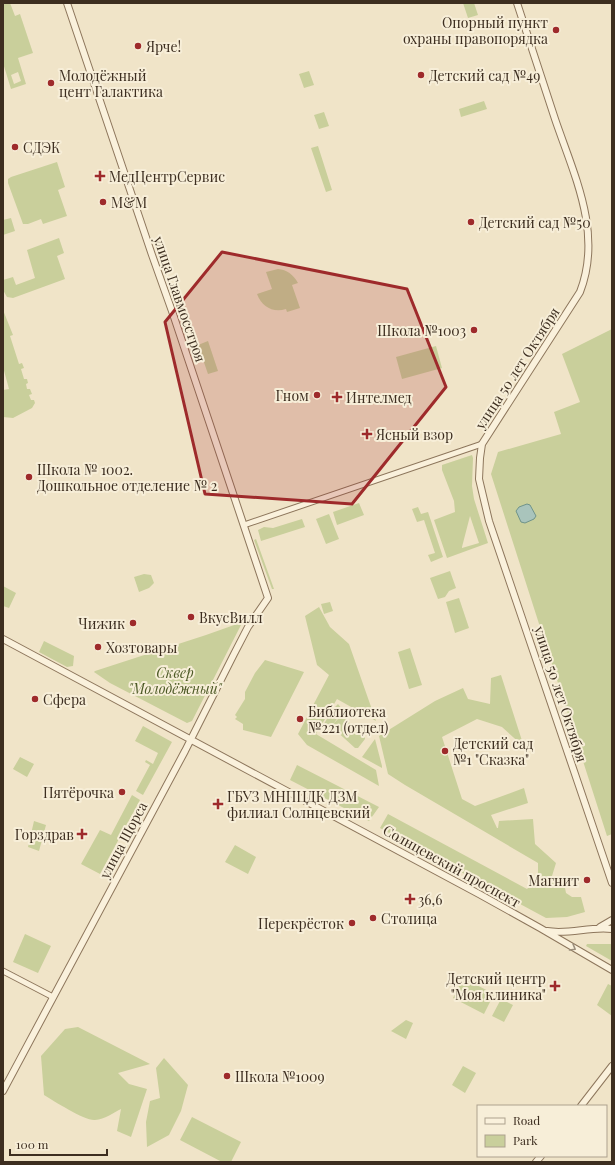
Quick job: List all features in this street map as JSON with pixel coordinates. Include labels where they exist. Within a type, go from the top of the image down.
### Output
[{"type":"street","name":"улица Главмосстроя","points":[[66,3],[268,596],[266,603]]},
{"type":"street","name":"улица 50 лет Октября","points":[[517,3],[580,193],[588,231],[588,259],[585,279],[580,292],[482,444],[480,479],[489,521],[612,883]]},
{"type":"street","points":[[244,526],[482,444]]},
{"type":"street","name":"улица Щорса","points":[[3,1091],[185,751],[190,738],[243,636],[259,610],[266,603]]},
{"type":"street","name":"Солнцевский проспект","points":[[3,639],[190,738],[540,928],[612,970]]},
{"type":"street","points":[[600,927],[612,920]]},
{"type":"street","points":[[540,928],[546,931],[563,932],[600,927],[612,929]]},
{"type":"street","points":[[3,971],[53,997]]},
{"type":"street","points":[[582,1105],[612,1066]]},
{"type":"highlighted area","points":[[222,252],[407,289],[446,387],[352,504],[205,494],[165,322]]},
{"type":"green space","points":[[3,3],[10,3],[15,16],[20,14],[33,53],[18,58],[26,84],[11,89],[3,63]],"holes":[[[18,72],[21,81],[14,84],[11,75]]]},
{"type":"green space","points":[[463,3],[474,3],[478,15],[468,18]]},
{"type":"green space","points":[[309,71],[314,85],[304,88],[299,74]]},
{"type":"green space","points":[[484,101],[487,109],[461,117],[459,109]]},
{"type":"green space","points":[[324,112],[329,126],[319,129],[314,115]]},
{"type":"green space","points":[[318,146],[332,190],[326,192],[311,148]]},
{"type":"green space","points":[[57,162],[65,187],[58,190],[67,216],[43,224],[41,219],[28,224],[23,224],[8,183],[8,179]]},
{"type":"green space","points":[[11,218],[15,231],[3,235],[3,220]]},
{"type":"green space","points":[[59,238],[64,253],[57,256],[65,279],[13,298],[7,297],[3,290],[3,280],[13,277],[16,285],[35,278],[27,250]]},
{"type":"green space","points":[[278,269],[290,273],[298,283],[292,285],[300,308],[287,312],[286,309],[272,309],[265,306],[259,299],[257,294],[272,289],[266,272]]},
{"type":"green space","points":[[3,310],[13,335],[10,336],[19,364],[22,363],[24,368],[21,369],[24,379],[27,379],[27,389],[30,389],[32,394],[29,395],[31,400],[34,400],[35,403],[32,408],[13,418],[3,417],[3,390],[9,389],[3,367]]},
{"type":"green space","points":[[612,329],[612,834],[607,836],[491,474],[498,452],[561,434],[554,412],[580,402],[562,354]]},
{"type":"green space","points":[[208,341],[218,371],[208,374],[198,345]]},
{"type":"green space","points":[[436,346],[442,368],[402,379],[396,357]]},
{"type":"green space","points":[[472,455],[472,486],[474,499],[488,543],[447,558],[434,520],[455,512],[454,501],[442,470],[442,465]],"holes":[[[470,516],[479,543],[462,548]]]},
{"type":"green space","points":[[359,503],[364,515],[337,525],[333,512]]},
{"type":"green space","points":[[418,507],[421,514],[428,512],[443,557],[431,562],[428,555],[435,553],[424,520],[417,522],[412,509]]},
{"type":"green space","points":[[329,514],[339,539],[326,544],[316,519]]},
{"type":"green space","points":[[302,519],[305,527],[261,541],[258,530],[264,527],[273,528]]},
{"type":"green space","points":[[256,539],[274,589],[272,589],[254,540]]},
{"type":"green space","points":[[450,571],[456,588],[449,591],[445,597],[438,599],[430,578]]},
{"type":"green space","points":[[144,574],[151,575],[154,583],[149,588],[139,592],[134,577]]},
{"type":"green space","points":[[3,586],[16,593],[9,608],[3,606]]},
{"type":"green space","points":[[459,598],[469,628],[455,633],[446,602]]},
{"type":"green space","points":[[330,602],[333,611],[324,614],[321,604]]},
{"type":"green space","points":[[319,607],[330,627],[349,644],[376,721],[337,699],[316,734],[376,770],[379,786],[307,745],[298,734],[329,675],[317,665],[305,616]]},
{"type":"green space","name":"Сквер \"Молодёжный\"","points":[[237,624],[241,625],[192,721],[187,723],[110,683],[94,672],[95,671]]},
{"type":"green space","points":[[44,641],[74,656],[73,666],[67,667],[39,652]]},
{"type":"green space","points":[[410,648],[422,685],[409,689],[398,652]]},
{"type":"green space","points":[[265,660],[304,672],[271,737],[243,730],[243,724],[235,719],[237,717],[235,715],[245,699],[245,692],[255,673]]},
{"type":"green space","points":[[501,675],[524,747],[502,727],[477,719],[442,737],[462,799],[475,806],[524,788],[528,803],[491,815],[497,828],[499,821],[533,819],[535,844],[556,863],[552,876],[561,888],[565,888],[566,893],[572,897],[581,897],[585,912],[567,917],[546,918],[380,828],[388,814],[527,889],[538,878],[538,863],[388,774],[379,736],[435,701],[463,688],[468,699],[490,704],[491,678]]},
{"type":"green space","points":[[338,704],[346,714],[339,716],[334,723],[340,717],[343,717],[365,737],[358,748],[355,748],[333,728],[332,725],[328,731],[322,727],[333,709]]},
{"type":"green space","points":[[143,726],[172,742],[143,795],[136,791],[150,765],[145,762],[146,760],[153,764],[158,753],[135,741]]},
{"type":"green space","points":[[375,739],[382,766],[382,768],[362,757]]},
{"type":"green space","points":[[20,757],[34,764],[27,777],[13,769]]},
{"type":"green space","points":[[297,765],[379,807],[369,821],[290,780]]},
{"type":"green space","points":[[132,795],[140,800],[100,874],[81,864],[100,830],[111,835]]},
{"type":"green space","points":[[34,821],[46,825],[39,851],[28,847]]},
{"type":"green space","points":[[235,845],[256,857],[248,874],[225,862]]},
{"type":"green space","points":[[25,934],[51,946],[38,973],[13,962]]},
{"type":"green space","points":[[587,944],[612,944],[612,961],[586,946]]},
{"type":"green space","points":[[463,978],[494,994],[484,1014],[453,998]]},
{"type":"green space","points":[[608,984],[612,986],[612,1016],[597,1005]]},
{"type":"green space","points":[[501,999],[513,1005],[504,1022],[492,1016]]},
{"type":"green space","points":[[406,1020],[413,1023],[406,1039],[391,1031]]},
{"type":"green space","points":[[78,1027],[150,1064],[118,1073],[129,1084],[147,1089],[131,1137],[117,1131],[121,1109],[109,1116],[95,1120],[84,1117],[44,1095],[41,1056],[65,1029]]},
{"type":"green space","points":[[164,1058],[188,1085],[181,1111],[169,1135],[147,1147],[146,1122],[150,1101],[160,1098],[156,1068]]},
{"type":"green space","points":[[463,1066],[476,1073],[465,1093],[452,1085]]},
{"type":"green space","points":[[192,1117],[241,1142],[231,1162],[222,1162],[180,1140]]},
{"type":"water","points":[[527,504],[530,505],[536,516],[534,519],[525,523],[521,522],[516,511],[519,507]]},
{"type":"place","name":"Опорный пункт охраны правопорядка","points":[[556,30]]},
{"type":"place","name":"Ярче!","points":[[138,46]]},
{"type":"place","name":"Детский сад №49","points":[[421,75]]},
{"type":"place","name":"Молодёжный цент Галактика","points":[[51,83]]},
{"type":"place","name":"СДЭК","points":[[15,147]]},
{"type":"place","name":"МедЦентрСервис","points":[[100,176]]},
{"type":"place","name":"M&M","points":[[103,202]]},
{"type":"place","name":"Детский сад №50","points":[[471,222]]},
{"type":"place","name":"Школа №1003","points":[[474,330]]},
{"type":"place","name":"Гном","points":[[317,395]]},
{"type":"place","name":"Интелмед","points":[[337,397]]},
{"type":"place","name":"Ясный взор","points":[[367,434]]},
{"type":"place","name":"Школа № 1002. Дошкольное отделение № 2","points":[[29,477]]},
{"type":"place","name":"ВкусВилл","points":[[191,617]]},
{"type":"place","name":"Чижик","points":[[133,623]]},
{"type":"place","name":"Хозтовары","points":[[98,647]]},
{"type":"place","name":"Сфера","points":[[35,699]]},
{"type":"place","name":"Библиотека №221 (отдел)","points":[[300,719]]},
{"type":"place","name":"Детский сад №1 \"Сказка\"","points":[[445,751]]},
{"type":"place","name":"Пятёрочка","points":[[122,792]]},
{"type":"place","name":"ГБУЗ МНПЦДК ДЗМ филиал Солнцевский","points":[[218,804]]},
{"type":"place","name":"Горздрав","points":[[82,834]]},
{"type":"place","name":"Магнит","points":[[587,880]]},
{"type":"place","name":"36,6","points":[[410,899]]},
{"type":"place","name":"Столица","points":[[373,918]]},
{"type":"place","name":"Перекрёсток","points":[[352,923]]},
{"type":"place","name":"Детский центр \"Моя клиника\"","points":[[555,986]]},
{"type":"place","name":"Школа №1009","points":[[227,1076]]}]
